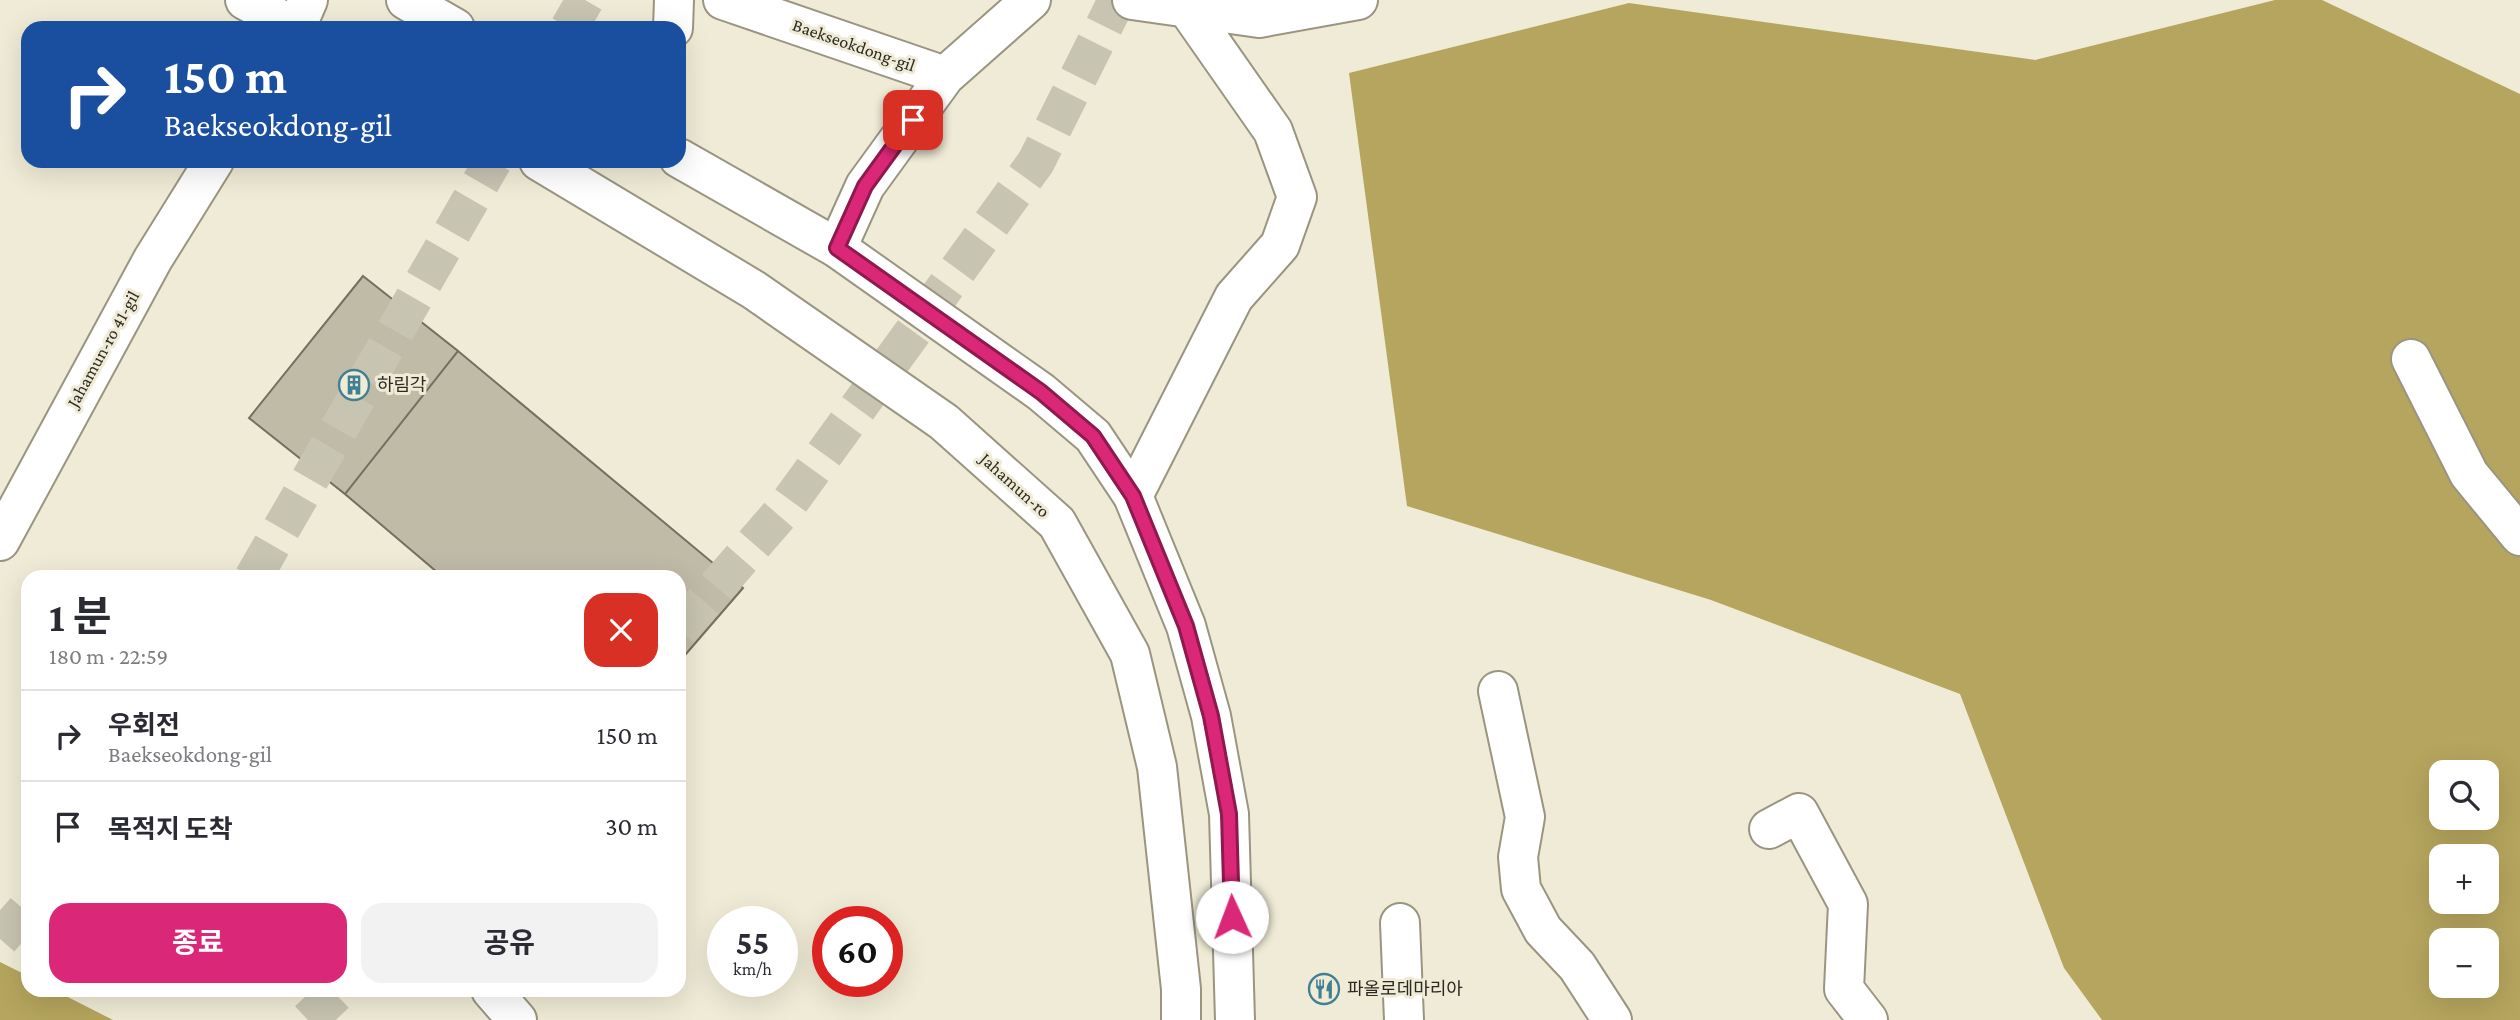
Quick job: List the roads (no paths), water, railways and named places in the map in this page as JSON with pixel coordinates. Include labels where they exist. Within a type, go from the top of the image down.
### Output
[{"type":"street","points":[[244,0],[283,21]]},
{"type":"street","points":[[299,21],[308,0]]},
{"type":"street","points":[[406,0],[443,21]]},
{"type":"street","points":[[673,21],[674,0]]},
{"type":"street","name":"Baekseokdong-gil","points":[[723,0],[945,76]]},
{"type":"street","points":[[837,248],[865,186],[945,76],[1031,0]]},
{"type":"street","points":[[1132,0],[1259,18],[1358,0]]},
{"type":"street","points":[[1133,496],[1234,297],[1280,245],[1297,197],[1273,131],[1187,8]]},
{"type":"street","points":[[686,162],[837,248],[1041,392],[1093,436],[1133,496],[1186,626],[1211,716],[1229,814],[1235,1020]]},
{"type":"street","name":"Jahamun-ro 41-gil","points":[[0,541],[147,271],[210,168]]},
{"type":"street","name":"Jahamun-ro","points":[[551,168],[754,290],[944,422],[1057,523],[1130,654],[1157,767],[1181,989],[1181,1020]]},
{"type":"street","points":[[2410,359],[2469,474],[2520,536]]},
{"type":"street","points":[[1498,691],[1525,817],[1518,857],[1521,889],[1543,930],[1577,966],[1612,1020]]},
{"type":"street","points":[[1769,829],[1799,813],[1849,904],[1844,989],[1868,1020]]},
{"type":"street","points":[[1400,923],[1404,1020]]},
{"type":"street","points":[[497,997],[517,1020]]},
{"type":"tunnel","points":[[573,21],[585,0]]},
{"type":"tunnel","points":[[686,622],[786,507],[1036,162],[1117,0]]},
{"type":"tunnel","points":[[258,570],[489,168]]},
{"type":"tunnel","points":[[0,939],[21,915]]},
{"type":"tunnel","points":[[308,1020],[333,997]]},
{"type":"place","name":"하림각","points":[[354,385]]},
{"type":"place","name":"파올로데마리아","points":[[1324,989]]}]
